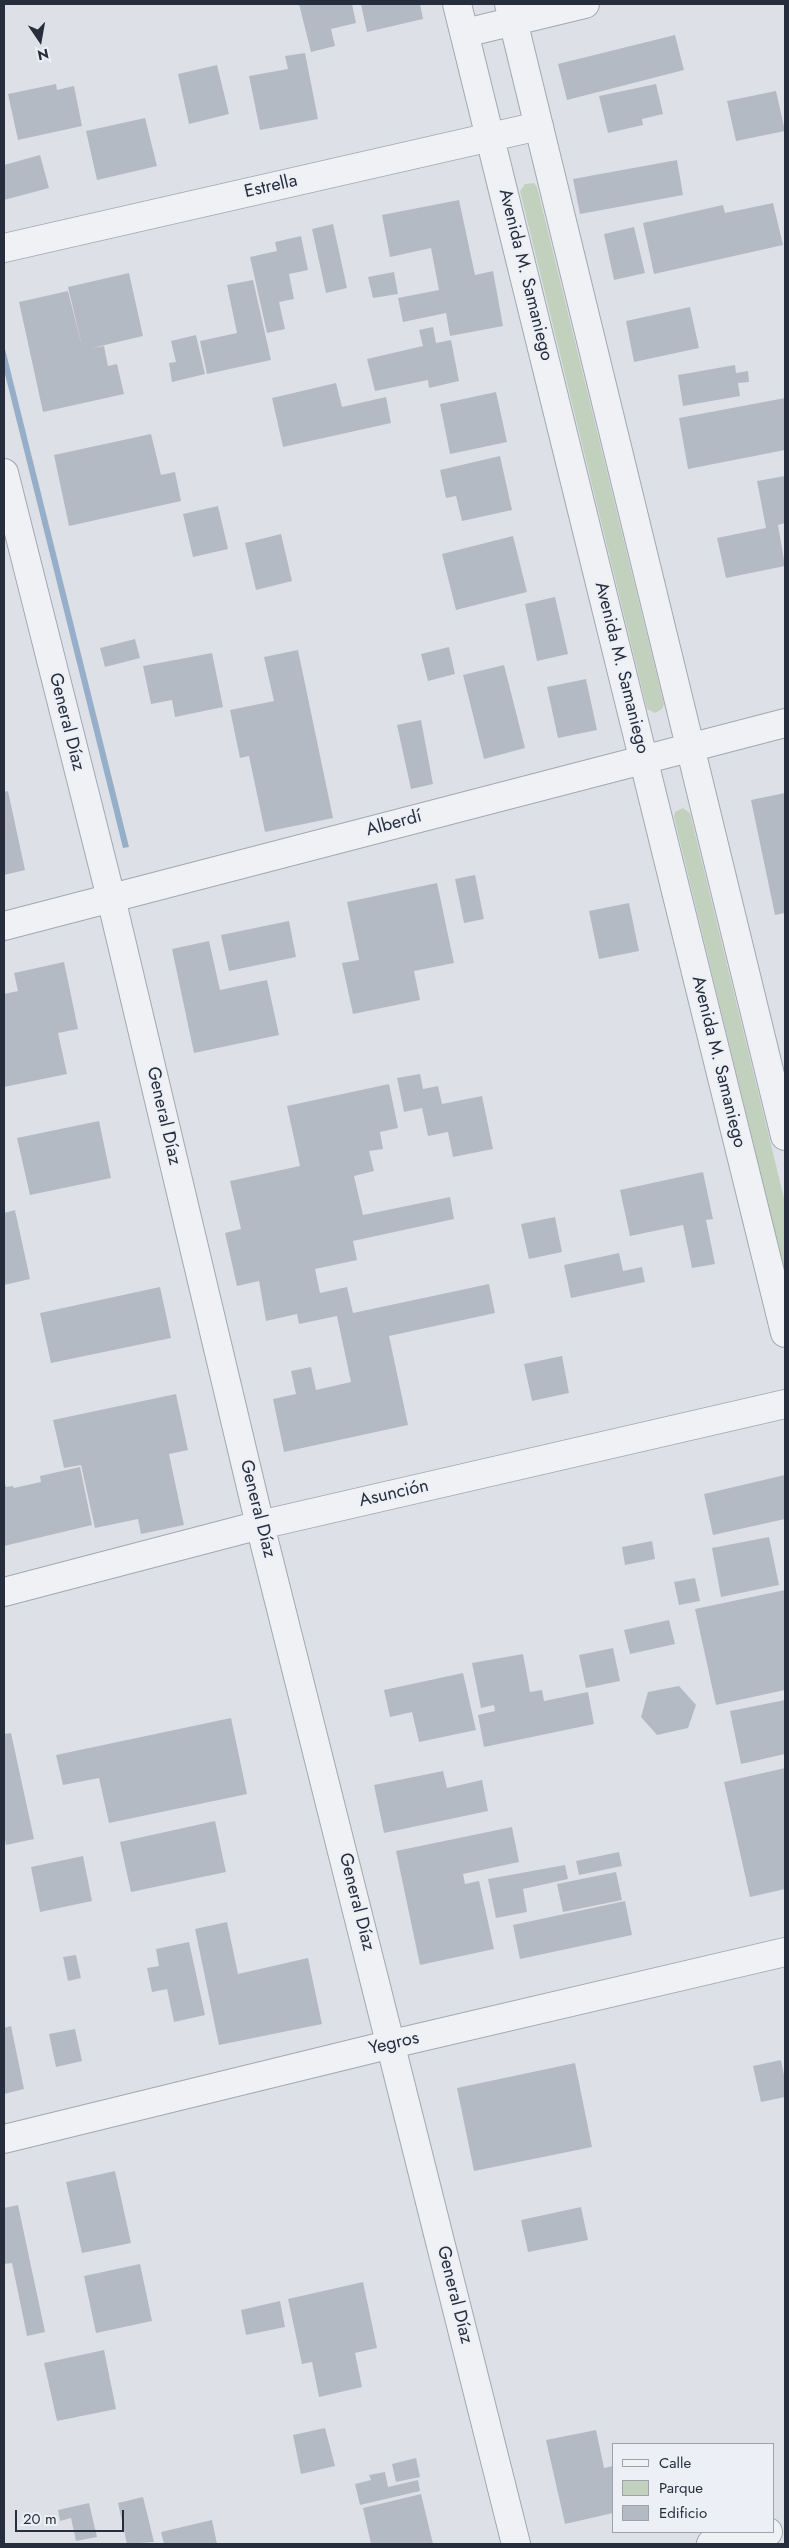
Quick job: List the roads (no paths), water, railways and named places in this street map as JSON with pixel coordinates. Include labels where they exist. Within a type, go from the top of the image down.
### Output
[{"type":"street","name":"Avenida M. Samaniego","points":[[458,4],[785,1333]]},
{"type":"street","points":[[465,33],[511,13],[585,4]]},
{"type":"street","points":[[511,13],[785,1136]]},
{"type":"street","name":"Estrella","points":[[4,248],[539,126]]},
{"type":"street","name":"General Díaz","points":[[4,473],[111,898],[260,1525],[392,2044],[516,2544]]},
{"type":"street","name":"Alberdí","points":[[4,926],[690,747],[785,724]]},
{"type":"street","name":"Asunción","points":[[4,1592],[260,1525],[785,1404]]},
{"type":"street","name":"Yegros","points":[[4,2139],[392,2044],[785,1952]]},
{"type":"street","points":[[711,2544],[763,2533]]},
{"type":"water","points":[[4,345],[129,847],[123,848],[4,370]]}]
